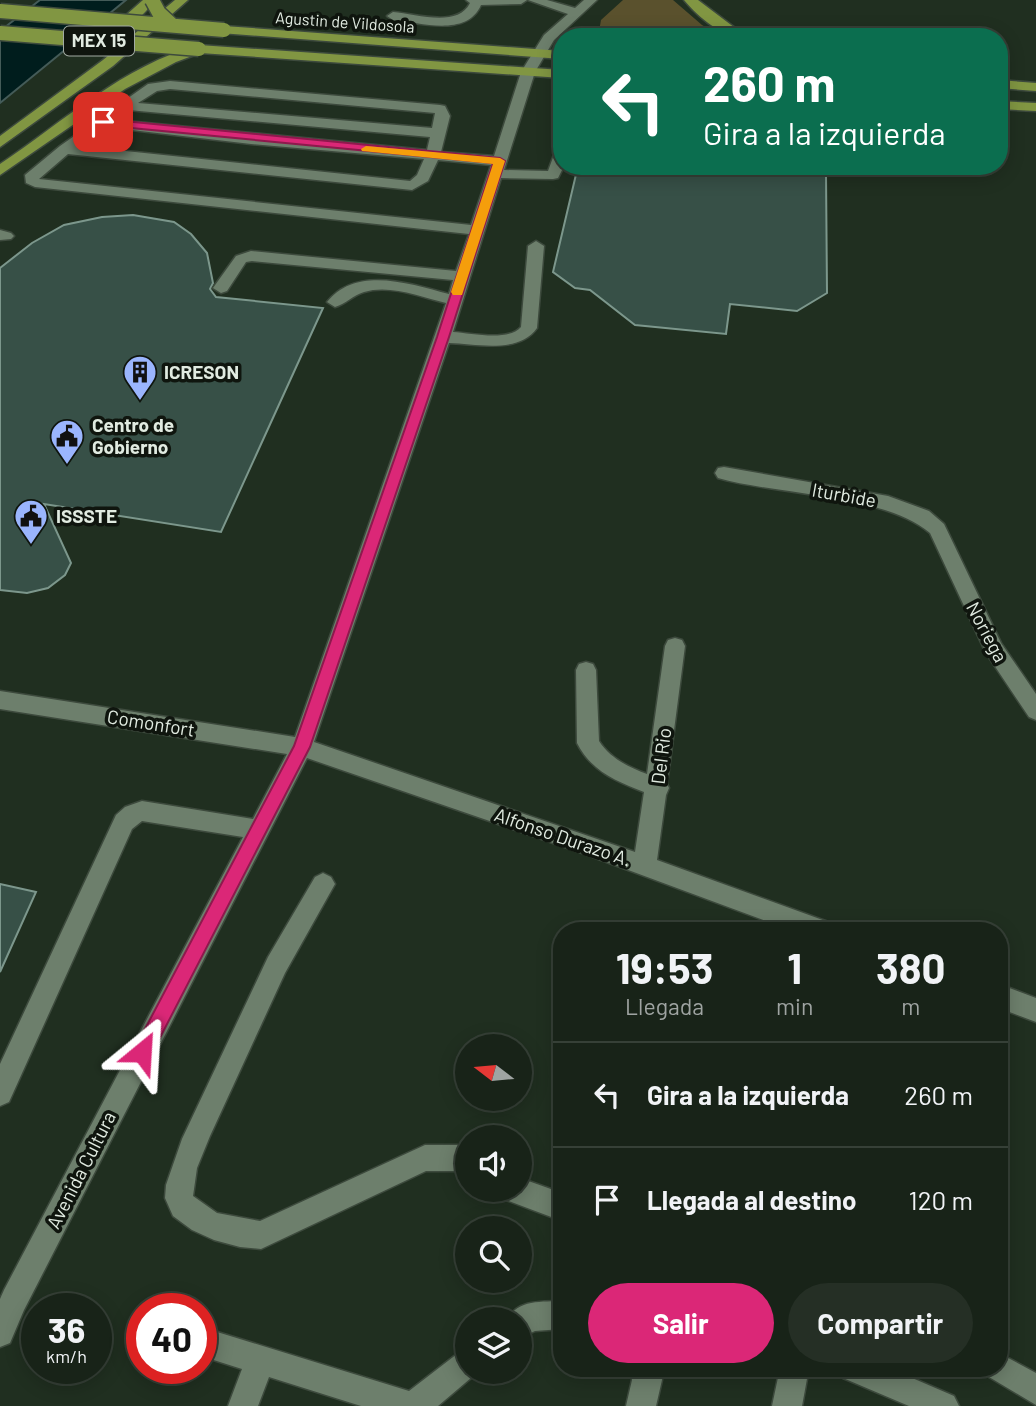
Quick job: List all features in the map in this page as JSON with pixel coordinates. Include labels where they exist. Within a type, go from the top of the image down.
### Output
[{"type":"main road","points":[[86,40],[110,33],[128,22],[151,0],[159,13],[172,25]]},
{"type":"main road","points":[[0,143],[107,63],[182,0]]},
{"type":"main road","points":[[690,0],[725,28]]},
{"type":"main road","name":"Agustin de Vildosola","points":[[0,11],[553,54]]},
{"type":"main road","name":"Agustin de Vildosola","points":[[0,33],[553,73]]},
{"type":"main road","points":[[3,169],[132,79],[156,65],[199,49]]},
{"type":"main road","points":[[1008,85],[1036,87]]},
{"type":"main road","points":[[1008,105],[1036,107]]},
{"type":"street","points":[[393,16],[455,22],[471,14],[475,1],[521,0]]},
{"type":"street","points":[[534,0],[577,13]]},
{"type":"street","name":"Avenida Cultura","points":[[559,28],[591,0]]},
{"type":"street","name":"Avenida Cultura","points":[[0,1333],[7,1298],[302,747],[443,337],[528,72],[538,53],[553,35]]},
{"type":"street","points":[[65,149],[412,186],[421,180],[432,155],[443,116],[440,109],[170,85],[153,87],[65,149],[32,175],[31,180],[35,183],[477,230]]},
{"type":"street","points":[[125,106],[438,133]]},
{"type":"street","points":[[103,122],[432,155],[553,175]]},
{"type":"street","points":[[443,337],[505,340],[523,335],[529,328],[536,246]]},
{"type":"street","points":[[221,288],[241,260],[251,256],[463,275]]},
{"type":"street","points":[[335,302],[347,291],[376,284],[455,300]]},
{"type":"street","name":"Iturbide","points":[[724,473],[906,508],[922,516],[937,529],[948,548]]},
{"type":"street","name":"Noriega","points":[[948,548],[974,612],[993,647],[1036,711]]},
{"type":"street","name":"Del Rio","points":[[645,865],[658,788],[675,646]]},
{"type":"street","points":[[586,670],[588,743],[593,754],[607,767],[658,788]]},
{"type":"street","name":"Comonfort","points":[[0,700],[302,747]]},
{"type":"street","name":"Alfonso Durazo A.","points":[[302,747],[645,865],[799,922]]},
{"type":"street","points":[[0,1093],[124,822],[133,814],[142,811],[258,830]]},
{"type":"street","points":[[323,884],[272,975],[205,1118],[178,1184],[181,1205],[186,1212],[229,1232],[247,1236],[261,1235],[425,1158],[455,1159]]},
{"type":"street","points":[[1008,999],[1036,1010]]},
{"type":"street","points":[[532,1196],[553,1204]]},
{"type":"street","points":[[532,1317],[553,1316]]},
{"type":"street","points":[[217,1346],[408,1406]]},
{"type":"street","points":[[243,1406],[261,1358]]},
{"type":"street","points":[[1008,1373],[1036,1390]]},
{"type":"street","points":[[414,1406],[455,1374]]},
{"type":"street","points":[[641,1406],[648,1377]]},
{"type":"street","points":[[787,1406],[793,1377]]},
{"type":"street","points":[[874,1377],[939,1405]]},
{"type":"shaded area","points":[[623,0],[673,0],[707,28],[600,28],[601,20]]},
{"type":"water","points":[[40,0],[126,0],[0,103],[0,31]]},
{"type":"building","points":[[576,175],[826,175],[827,293],[797,311],[730,304],[726,334],[635,325],[590,290],[575,288],[553,272]]},
{"type":"building","name":"ICRESON","points":[[133,215],[174,222],[191,234],[207,253],[213,283],[210,289],[216,297],[323,308],[221,532],[44,504],[71,563],[65,575],[48,588],[27,593],[0,590],[0,268],[32,243],[64,225],[102,217]]},
{"type":"building","points":[[0,884],[36,892],[0,972]]},
{"type":"slow traffic","points":[[366,149],[500,161],[457,292]]},
{"type":"place","name":"ICRESON","points":[[140,402]]},
{"type":"place","name":"Centro de Gobierno","points":[[67,466]]},
{"type":"place","name":"ISSSTE","points":[[31,546]]},
{"type":"route","points":[[103,122],[500,161],[443,337],[302,747],[142,1052]]}]
